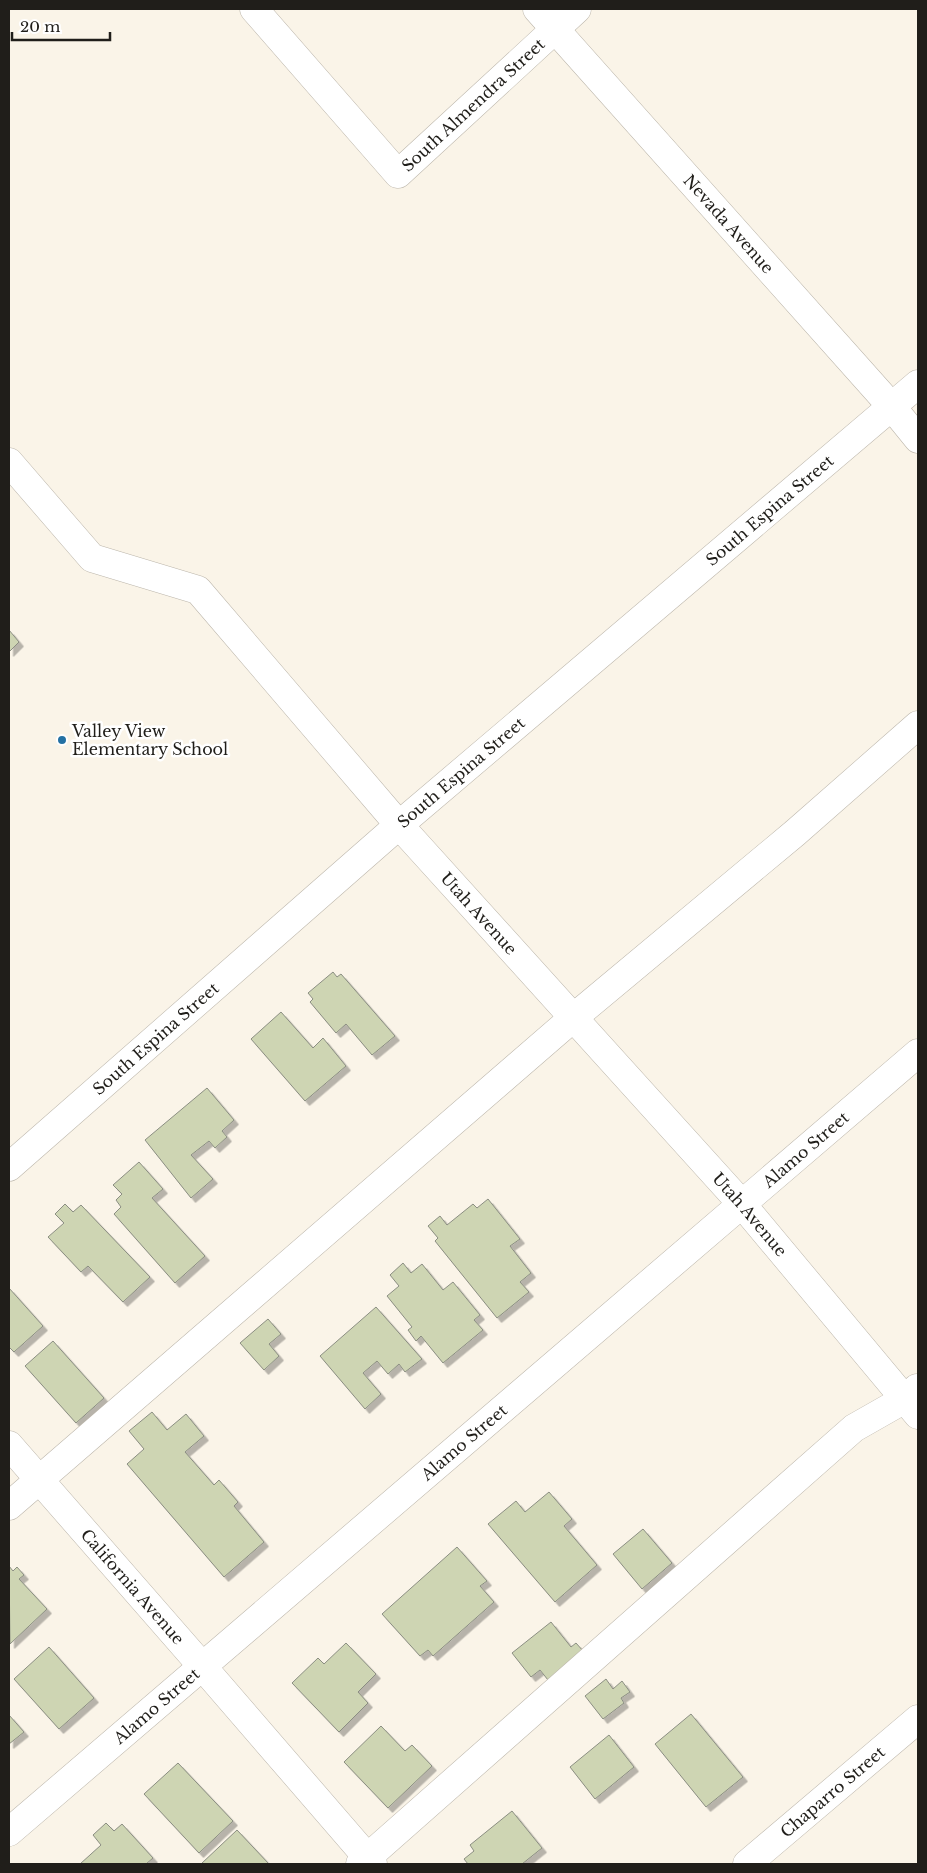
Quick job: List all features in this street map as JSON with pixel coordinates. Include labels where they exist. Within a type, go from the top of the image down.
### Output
[{"type":"street","name":"South Almendra Street","points":[[254,9],[398,174],[546,19],[577,9]]},
{"type":"street","name":"Nevada Avenue","points":[[546,19],[892,407],[918,439]]},
{"type":"street","name":"South Espina Street","points":[[9,1167],[399,825],[918,384]]},
{"type":"street","name":"Utah Avenue","points":[[9,462],[92,558],[198,590],[399,825],[741,1204],[914,1400]]},
{"type":"street","points":[[9,1506],[573,1018],[795,833],[918,725]]},
{"type":"street","name":"Alamo Street","points":[[9,1832],[918,1054]]},
{"type":"street","points":[[367,1862],[854,1428],[914,1400]]},
{"type":"street","name":"California Avenue","points":[[9,1445],[202,1666],[367,1862]]},
{"type":"street","name":"Chaparro Street","points":[[747,1864],[918,1719]]},
{"type":"building","points":[[9,630],[19,642],[9,652]]},
{"type":"building","points":[[333,972],[337,977],[341,974],[395,1036],[372,1055],[346,1024],[336,1033],[310,1002],[313,999],[308,993]]},
{"type":"building","points":[[281,1012],[313,1048],[323,1038],[346,1066],[305,1101],[251,1039]]},
{"type":"building","points":[[207,1088],[234,1120],[222,1131],[227,1137],[215,1148],[209,1141],[191,1155],[213,1179],[191,1198],[145,1140]]},
{"type":"building","points":[[139,1162],[163,1189],[152,1198],[205,1256],[175,1283],[114,1214],[121,1207],[116,1200],[122,1194],[113,1185]]},
{"type":"building","points":[[488,1199],[520,1239],[510,1246],[531,1273],[520,1282],[529,1292],[497,1318],[435,1241],[438,1238],[428,1226],[440,1216],[447,1225],[473,1204],[477,1208]]},
{"type":"building","points":[[65,1204],[73,1212],[81,1205],[150,1277],[123,1302],[88,1266],[81,1272],[48,1237],[64,1223],[55,1214]]},
{"type":"building","points":[[403,1263],[411,1273],[422,1264],[443,1290],[453,1282],[480,1315],[474,1320],[483,1330],[443,1363],[421,1336],[416,1341],[408,1330],[412,1327],[387,1296],[399,1286],[390,1275]]},
{"type":"building","points":[[9,1288],[43,1326],[14,1352],[9,1347]]},
{"type":"building","points":[[376,1307],[422,1359],[405,1372],[399,1364],[388,1374],[377,1361],[363,1373],[381,1394],[365,1409],[320,1356]]},
{"type":"building","points":[[268,1319],[281,1334],[269,1344],[279,1356],[264,1370],[240,1343]]},
{"type":"building","points":[[53,1341],[104,1398],[76,1423],[25,1366]]},
{"type":"building","points":[[152,1412],[167,1430],[186,1414],[204,1436],[185,1452],[214,1485],[219,1480],[238,1502],[234,1506],[264,1542],[224,1577],[127,1464],[144,1449],[129,1431]]},
{"type":"building","points":[[549,1492],[572,1519],[564,1526],[597,1565],[555,1602],[488,1524],[516,1501],[525,1512]]},
{"type":"building","points":[[643,1529],[672,1563],[642,1589],[613,1554]]},
{"type":"building","points":[[457,1547],[487,1581],[480,1586],[494,1602],[433,1656],[428,1650],[420,1656],[382,1614]]},
{"type":"building","points":[[9,1566],[13,1571],[17,1567],[24,1575],[19,1579],[47,1609],[10,1644]]},
{"type":"building","points":[[551,1622],[571,1647],[576,1643],[584,1652],[552,1685],[540,1670],[531,1677],[512,1653]]},
{"type":"building","points":[[346,1643],[376,1674],[358,1692],[368,1703],[339,1732],[292,1683],[318,1658],[324,1664]]},
{"type":"building","points":[[49,1647],[94,1698],[59,1729],[14,1679]]},
{"type":"building","points":[[606,1679],[613,1689],[622,1681],[630,1692],[621,1698],[624,1703],[603,1719],[585,1696]]},
{"type":"building","points":[[691,1714],[743,1777],[706,1807],[655,1744]]},
{"type":"building","points":[[9,1715],[24,1732],[9,1744]]},
{"type":"building","points":[[381,1726],[405,1751],[412,1745],[432,1766],[388,1808],[344,1762]]},
{"type":"building","points":[[609,1735],[634,1767],[595,1799],[570,1767]]},
{"type":"building","points":[[178,1763],[233,1821],[199,1853],[144,1794]]},
{"type":"building","points":[[512,1811],[542,1848],[522,1864],[468,1864],[464,1859],[474,1851],[470,1845]]},
{"type":"building","points":[[106,1823],[114,1831],[122,1824],[153,1858],[146,1864],[80,1864],[101,1845],[93,1835]]},
{"type":"building","points":[[237,1830],[269,1864],[201,1864]]},
{"type":"place","name":"Valley View Elementary School","points":[[62,740]]}]
